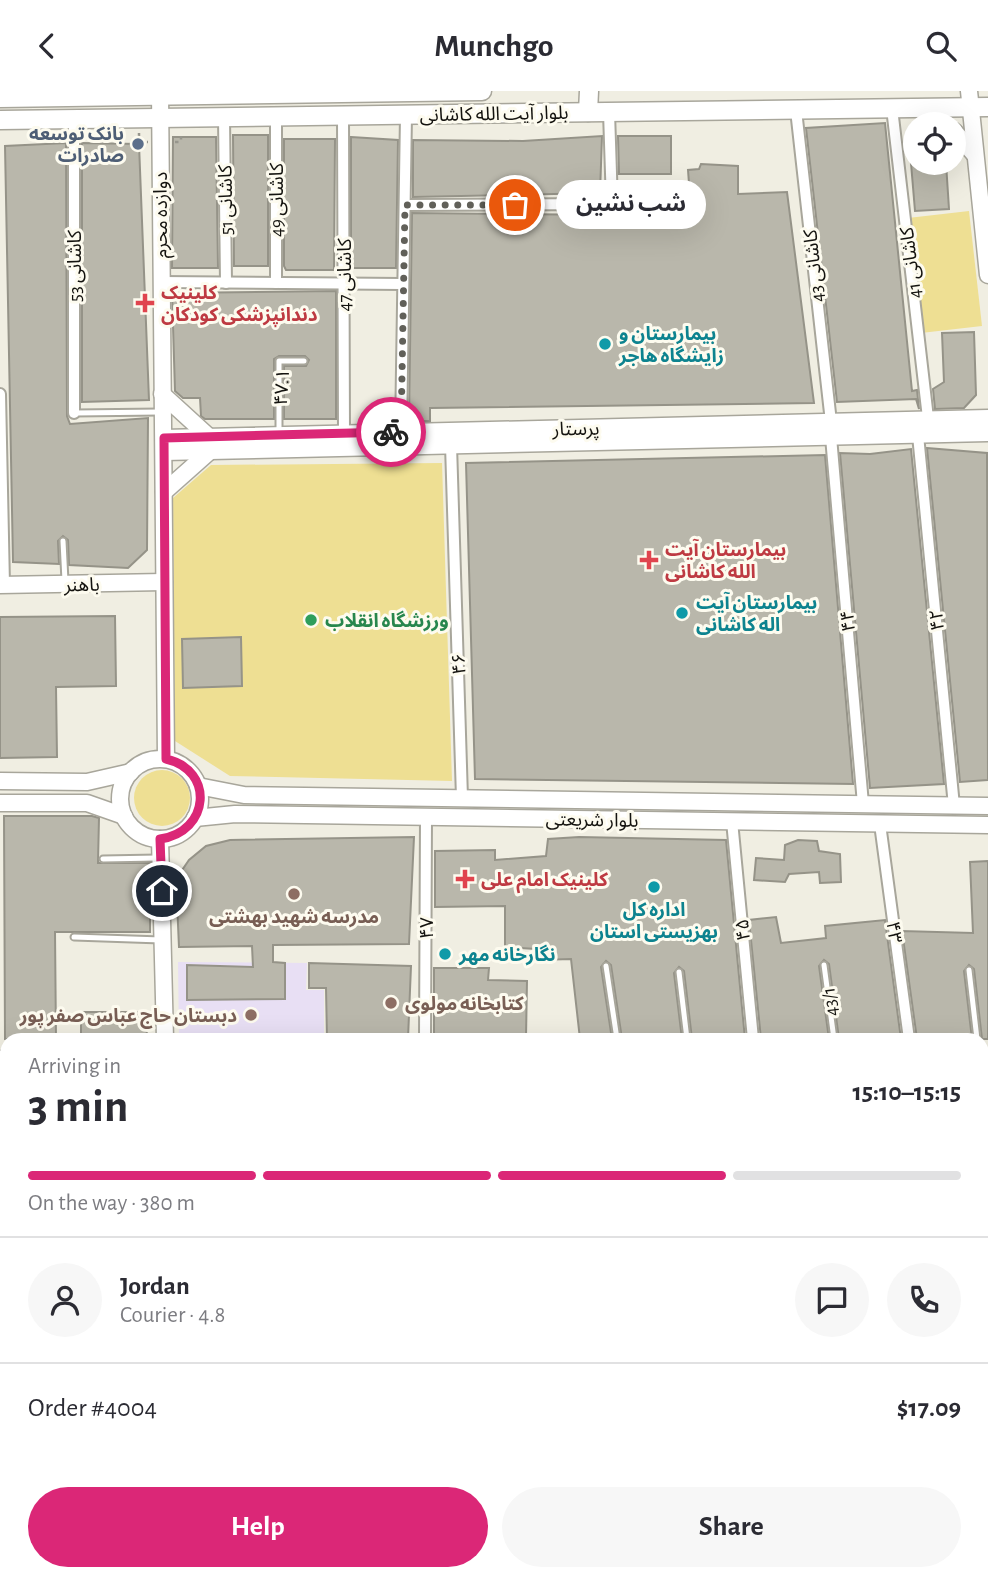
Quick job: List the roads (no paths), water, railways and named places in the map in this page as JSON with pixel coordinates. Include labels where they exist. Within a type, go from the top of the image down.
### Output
[{"type":"main road","name":"بلوار آیت الله کاشانی","points":[[3,96],[482,91]]},
{"type":"main road","points":[[588,112],[589,91]]},
{"type":"main road","name":"دوازده محرم","points":[[160,93],[166,759]]},
{"type":"main road","name":"بلوار آیت الله کاشانی","points":[[0,120],[927,108],[976,102]]},
{"type":"main road","points":[[976,102],[975,155],[988,275]]},
{"type":"main road","points":[[927,108],[932,112]]},
{"type":"main road","points":[[966,145],[975,155]]},
{"type":"main road","points":[[162,394],[209,444],[164,492]]},
{"type":"main road","name":"پرستار","points":[[164,445],[451,445],[831,429],[928,418],[986,426]]},
{"type":"main road","name":"پرستار","points":[[209,444],[278,435],[401,432],[831,429],[918,435],[986,426]]},
{"type":"main road","name":"باهنر","points":[[2,585],[164,582]]},
{"type":"main road","points":[[0,781],[87,782],[131,772],[150,761],[166,759],[188,770],[198,786],[200,797],[195,818],[180,834],[160,839],[139,833],[124,816],[87,803],[0,803]]},
{"type":"main road","points":[[124,816],[121,793],[131,772]]},
{"type":"main road","name":"بلوار شریعتی","points":[[198,786],[244,795],[988,806]]},
{"type":"main road","name":"بلوار شریعتی","points":[[195,818],[236,814],[988,825]]},
{"type":"main road","points":[[160,839],[165,1033]]},
{"type":"street","name":"کاشانی 41","points":[[892,108],[928,418]]},
{"type":"street","name":"کاشانی 43","points":[[796,110],[831,429]]},
{"type":"street","points":[[405,205],[612,205],[609,112]]},
{"type":"street","points":[[401,432],[406,115]]},
{"type":"street","name":"کاشانی 47","points":[[343,116],[344,434]]},
{"type":"street","name":"کاشانی 51","points":[[224,117],[226,283]]},
{"type":"street","name":"کاشانی 49","points":[[276,117],[276,283]]},
{"type":"street","name":"کاشانی 53","points":[[74,120],[74,413]]},
{"type":"street","points":[[160,282],[402,284]]},
{"type":"street","points":[[0,394],[2,585]]},
{"type":"street","name":"۴۴","points":[[831,429],[863,804]]},
{"type":"street","name":"۴۲","points":[[918,435],[954,806]]},
{"type":"street","name":"۴۶","points":[[451,445],[462,798]]},
{"type":"street","name":"۴۷","points":[[425,1033],[426,817]]},
{"type":"street","name":"۴۵","points":[[732,821],[752,1033]]},
{"type":"street","name":"۴۳","points":[[880,824],[908,1033]]},
{"type":"lane","name":"۴۷.۱","points":[[278,435],[279,361],[304,361]]},
{"type":"lane","points":[[74,413],[163,412]]},
{"type":"lane","points":[[63,541],[65,585]]},
{"type":"lane","points":[[103,859],[160,858]]},
{"type":"lane","points":[[74,937],[164,940]]},
{"type":"lane","name":"43/1","points":[[824,965],[833,1033]]},
{"type":"lane","points":[[606,966],[616,1033]]},
{"type":"lane","points":[[969,970],[976,1033]]},
{"type":"lane","points":[[679,972],[686,1033]]},
{"type":"place","name":"بانک توسعه صادرات","points":[[138,144]]},
{"type":"place","name":"شب نشین","points":[[515,205]]},
{"type":"place","name":"کلینیک دندانپزشکی کودکان","points":[[145,303]]},
{"type":"place","name":"بیمارستان و زایشگاه هاجر","points":[[605,344]]},
{"type":"place","name":"بیمارستان آیت الله کاشانی","points":[[649,560]]},
{"type":"place","name":"بیمارستان آیت اله کاشانی","points":[[682,613]]},
{"type":"place","name":"ورزشگاه انقلاب","points":[[311,620]]},
{"type":"place","name":"کلینیک امام علی","points":[[465,879]]},
{"type":"place","name":"اداره کل بهزیستی استان","points":[[654,887]]},
{"type":"place","name":"مدرسه شهید بهشتی","points":[[294,894]]},
{"type":"place","name":"نگارخانه مهر","points":[[445,954]]},
{"type":"place","name":"کتابخانه مولوی","points":[[391,1003]]},
{"type":"place","name":"دبستان حاج عباس صفر پور","points":[[251,1015]]}]
